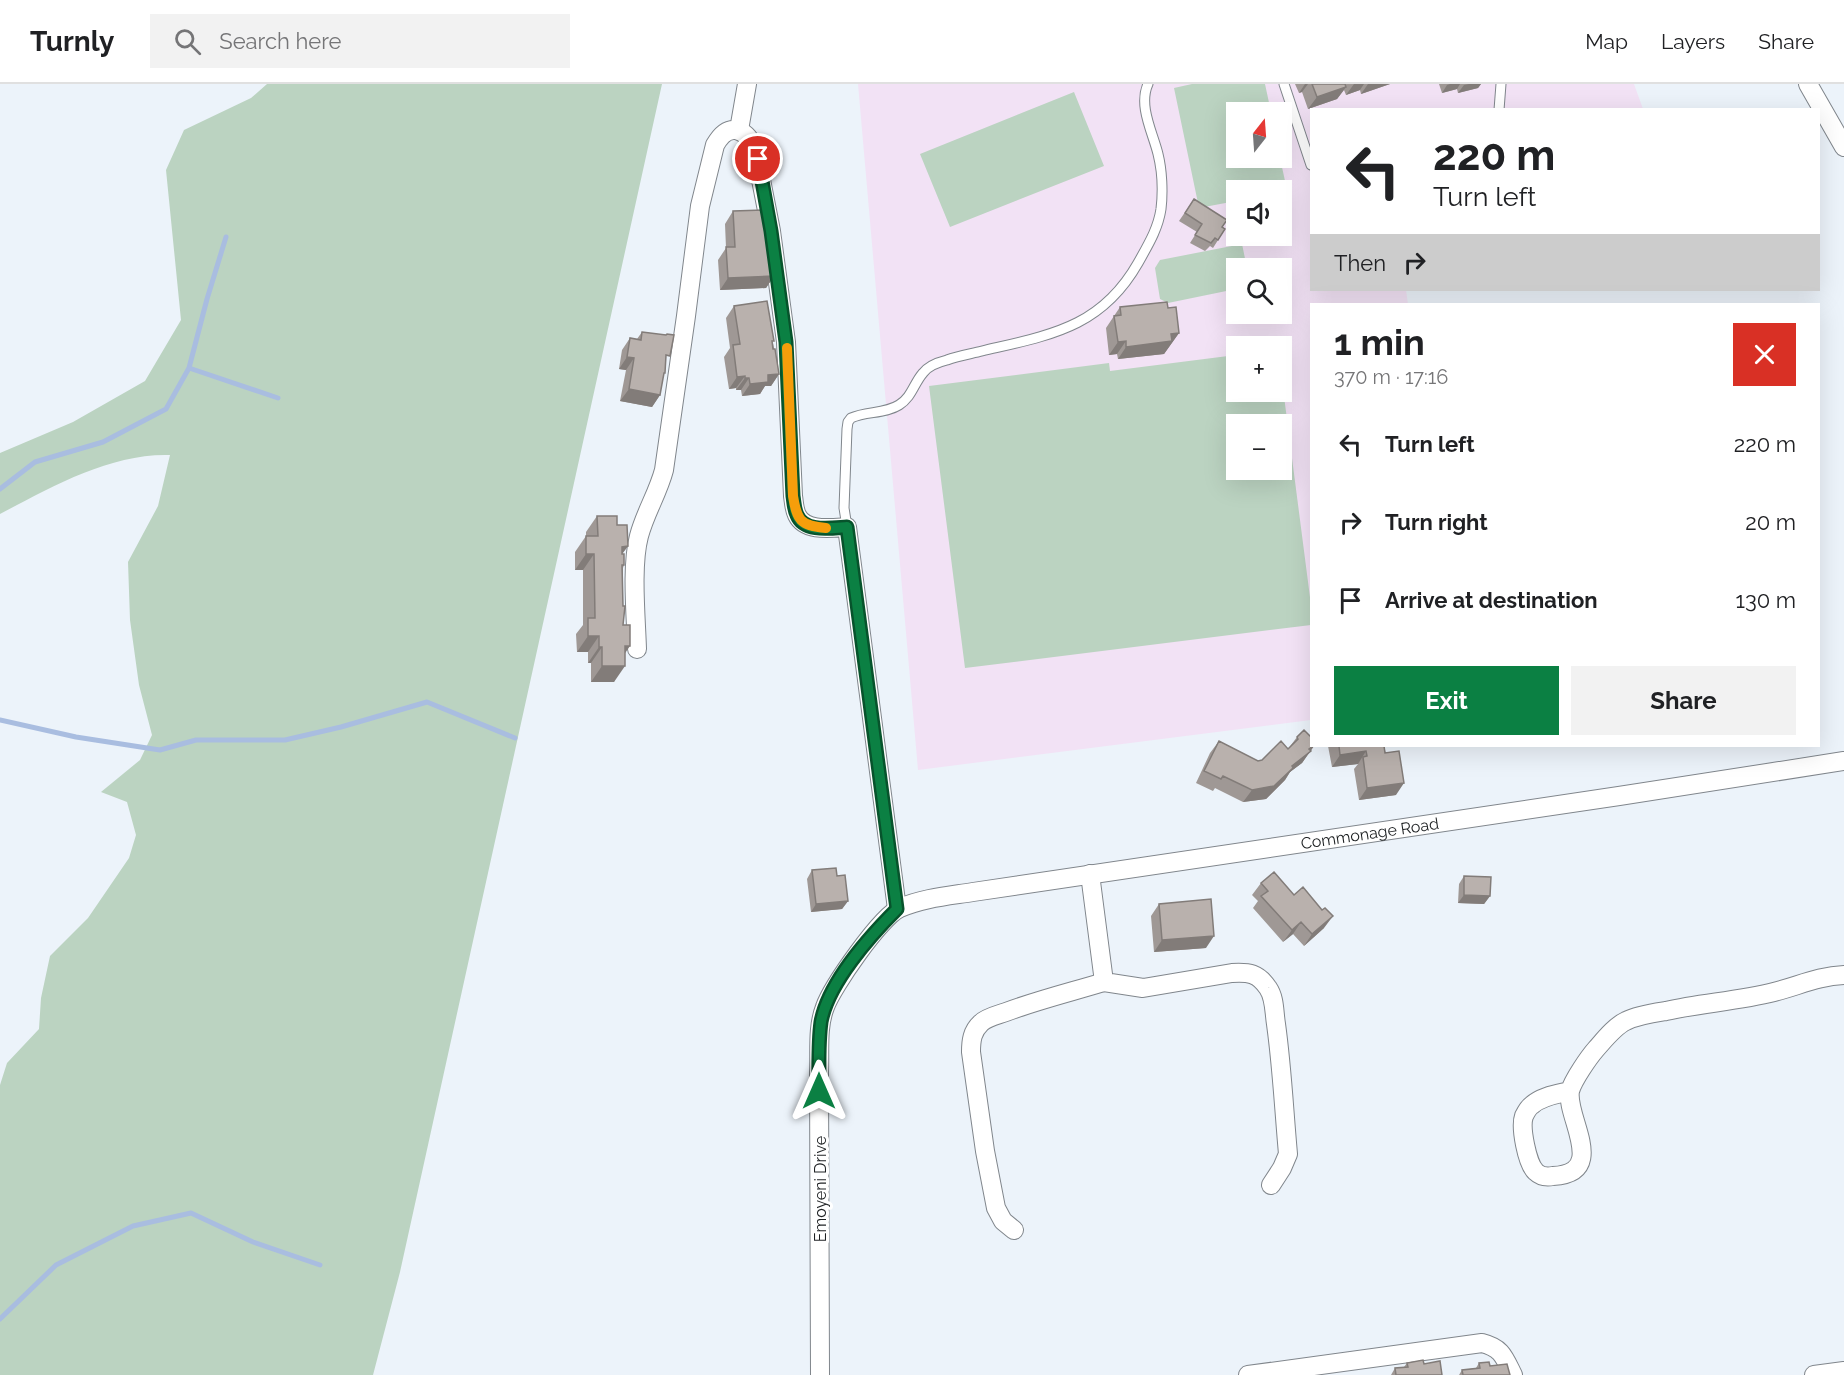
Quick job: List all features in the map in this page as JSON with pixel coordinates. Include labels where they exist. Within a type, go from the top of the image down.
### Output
[{"type":"street","points":[[739,130],[747,84]]},
{"type":"street","points":[[1808,84],[1844,147]]},
{"type":"street","points":[[637,649],[636,552],[644,521],[664,470],[700,206],[719,137],[733,130],[739,130],[746,133],[755,149],[777,266],[786,342],[792,484],[796,512],[802,522],[810,526],[847,527],[897,909]]},
{"type":"street","name":"Commonage Road","points":[[897,909],[930,899],[1844,761]]},
{"type":"street","points":[[1090,874],[1104,982]]},
{"type":"street","name":"Emoyeni Drive","points":[[820,1375],[819,1072],[821,1022],[825,1008],[851,962],[897,909]]},
{"type":"street","points":[[1014,1230],[1003,1221],[996,1208],[985,1151],[971,1040],[980,1023],[986,1019],[1021,1006],[1104,982],[1143,988],[1245,972],[1256,975],[1267,986],[1272,999],[1278,1043],[1288,1154],[1271,1185]]},
{"type":"street","points":[[1570,1090],[1533,1104],[1524,1114],[1523,1134],[1529,1160],[1533,1169],[1542,1176],[1565,1174],[1573,1170],[1581,1160],[1582,1145],[1572,1109],[1570,1090],[1595,1050],[1625,1022],[1678,1008],[1773,992],[1820,978],[1844,975]]},
{"type":"street","points":[[1248,1375],[1482,1344],[1495,1347],[1505,1359],[1513,1375]]},
{"type":"street","points":[[1814,1375],[1844,1371]]},
{"type":"lane","points":[[847,527],[844,508],[847,429],[851,418],[894,408],[902,403],[912,393],[922,374],[928,368],[947,360],[1049,335],[1074,324],[1100,310],[1127,282],[1155,233],[1161,208],[1159,156],[1144,99],[1148,84]]},
{"type":"lane","points":[[1284,84],[1310,162]]},
{"type":"lane","points":[[1499,108],[1501,84]]},
{"type":"shaded area","points":[[858,84],[1634,84],[1643,108],[1310,108],[1310,291],[1406,291],[1408,303],[1310,303],[1310,720],[918,770]]},
{"type":"green space","points":[[267,84],[662,84],[400,1272],[373,1375],[0,1375],[0,1085],[7,1063],[39,1029],[41,998],[50,956],[88,918],[129,858],[136,835],[127,802],[101,792],[140,760],[152,735],[139,685],[130,620],[128,562],[158,506],[170,455],[148,456],[104,466],[61,483],[0,514],[0,453],[73,422],[145,381],[181,320],[166,170],[184,130],[251,98]]},
{"type":"green space","points":[[1192,84],[1265,84],[1269,102],[1226,102],[1226,168],[1282,168],[1285,180],[1226,180],[1226,203],[1199,208],[1174,88]]},
{"type":"green space","points":[[1074,92],[1104,166],[950,227],[920,154]]},
{"type":"green space","points":[[1232,246],[1242,246],[1245,258],[1226,258],[1226,291],[1168,303],[1160,299],[1155,268],[1160,260]]},
{"type":"green space","points":[[1226,356],[1226,402],[1285,402],[1286,414],[1226,414],[1226,480],[1292,480],[1292,458],[1310,597],[1310,625],[965,668],[929,386],[1109,363],[1110,371]]},
{"type":"building","points":[[1312,84],[1345,84],[1346,87],[1317,97]]},
{"type":"building","points":[[1194,199],[1226,219],[1222,227],[1225,229],[1218,240],[1215,238],[1211,243],[1195,235],[1202,224],[1185,213]]},
{"type":"building","points":[[765,210],[767,240],[772,240],[774,276],[728,278],[726,247],[735,247],[733,211]]},
{"type":"building","points":[[767,301],[774,341],[772,341],[773,349],[775,349],[779,374],[768,375],[768,382],[750,384],[749,378],[737,377],[733,345],[740,344],[734,306]]},
{"type":"building","points":[[1167,302],[1168,308],[1176,307],[1179,333],[1171,334],[1172,341],[1126,347],[1126,341],[1118,342],[1114,316],[1121,315],[1120,307]]},
{"type":"building","points":[[642,332],[674,335],[670,356],[666,355],[660,395],[629,389],[634,358],[627,357],[630,338],[641,340]]},
{"type":"building","points":[[597,516],[617,516],[617,525],[627,525],[628,546],[622,547],[622,554],[624,554],[623,606],[625,606],[623,625],[630,625],[630,646],[625,646],[625,666],[602,666],[602,647],[599,647],[599,636],[588,636],[588,618],[595,618],[594,554],[586,554],[586,536],[598,536]]},
{"type":"building","points":[[1304,730],[1310,736],[1312,747],[1309,749],[1311,751],[1292,766],[1293,768],[1274,786],[1252,790],[1223,776],[1221,779],[1204,771],[1219,741],[1258,761],[1262,760],[1281,741],[1288,749],[1298,739],[1297,737]]},
{"type":"building","points":[[1339,747],[1384,747],[1385,753],[1399,751],[1404,783],[1367,788],[1363,757],[1367,756],[1366,751],[1340,755]]},
{"type":"building","points":[[836,868],[837,876],[845,875],[848,901],[816,904],[812,870]]},
{"type":"building","points":[[1274,872],[1294,895],[1303,887],[1322,910],[1325,908],[1333,916],[1312,934],[1301,922],[1292,930],[1261,896],[1268,891],[1261,883]]},
{"type":"building","points":[[1464,876],[1491,877],[1490,896],[1464,895]]},
{"type":"building","points":[[1211,899],[1214,936],[1162,940],[1159,904]]},
{"type":"building","points":[[1423,1360],[1424,1364],[1440,1361],[1442,1375],[1396,1375],[1395,1368],[1408,1367],[1407,1363]]},
{"type":"building","points":[[1489,1362],[1490,1366],[1507,1364],[1510,1375],[1463,1375],[1462,1370],[1480,1368],[1479,1363]]},
{"type":"waterway","points":[[0,489],[35,462],[103,442],[166,409],[189,368],[226,237]]},
{"type":"waterway","points":[[189,368],[278,398]]},
{"type":"waterway","points":[[0,720],[76,737],[160,750],[196,740],[285,740],[341,727],[427,702],[515,738]]},
{"type":"waterway","points":[[0,1319],[56,1265],[133,1226],[191,1213],[253,1242],[320,1265]]},
{"type":"slow traffic","points":[[787,348],[793,496],[796,512],[802,522],[810,526],[826,528]]},
{"type":"route","points":[[758,159],[771,231],[786,342],[793,496],[798,518],[802,522],[823,528],[847,527],[897,909],[851,962],[825,1008],[821,1022],[819,1091]]}]
